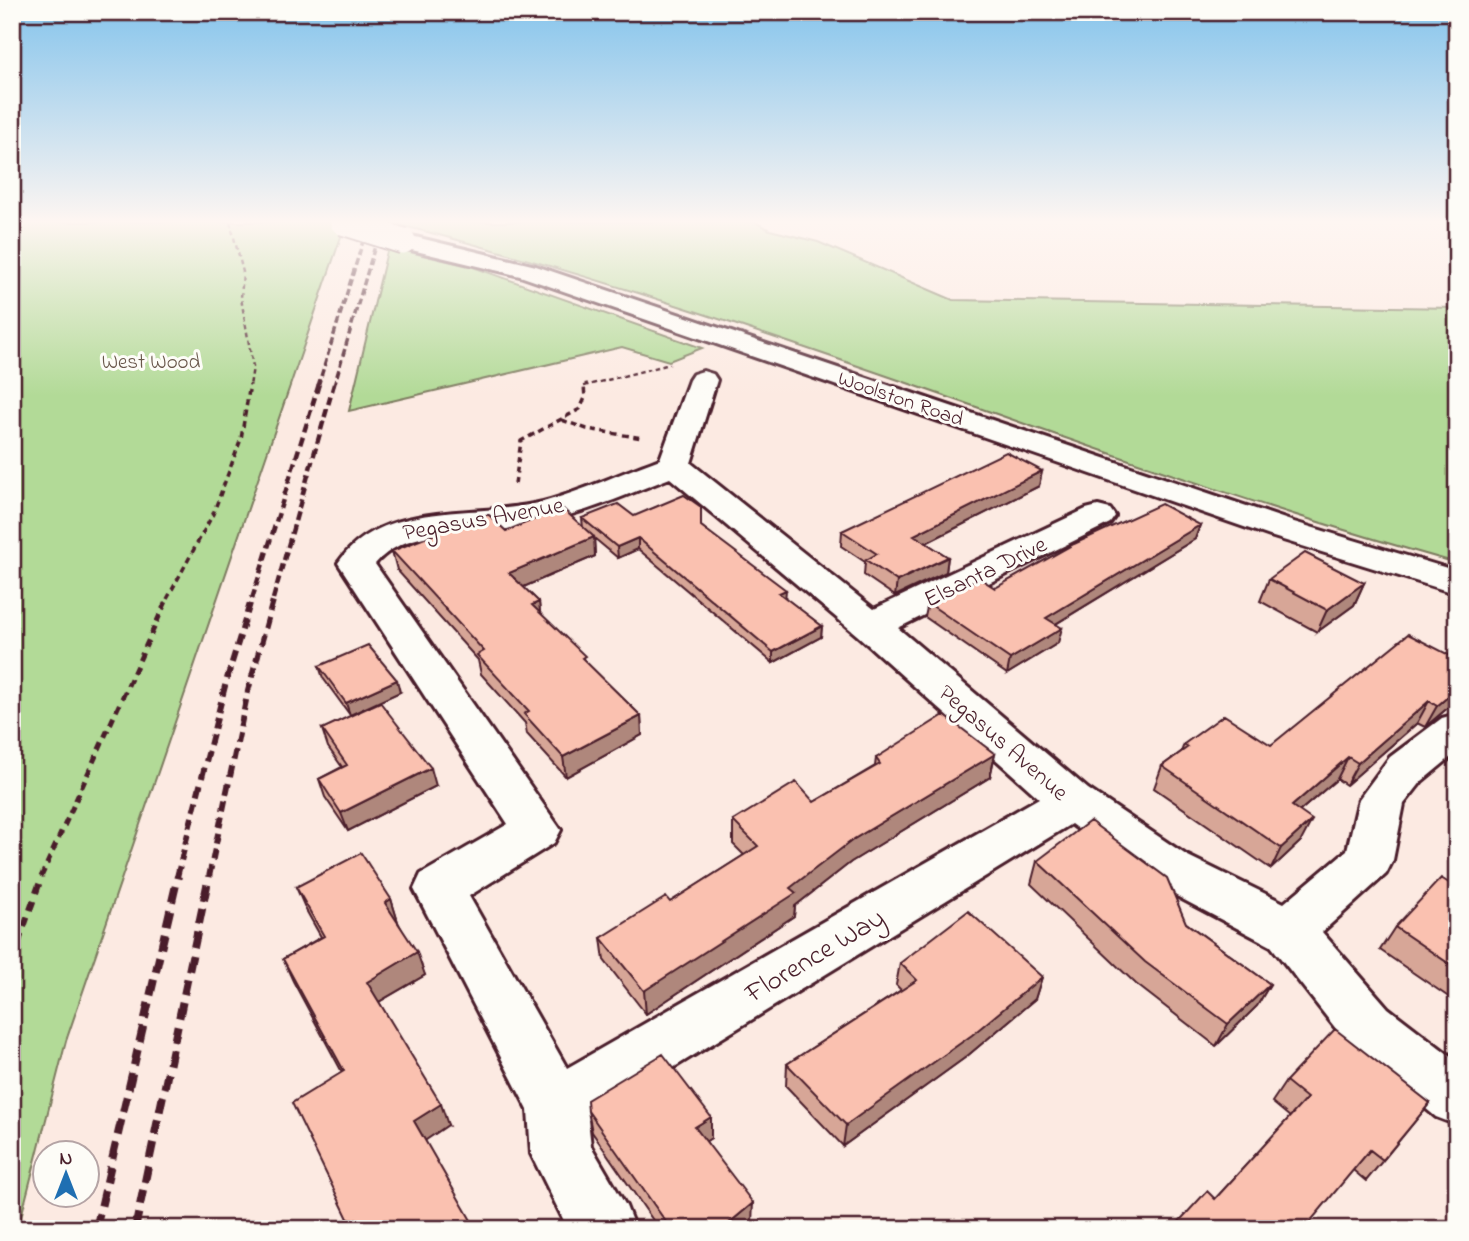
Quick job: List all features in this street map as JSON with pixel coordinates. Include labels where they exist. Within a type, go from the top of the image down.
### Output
[{"type":"street","name":"Woolston Road","points":[[554,280],[1282,529],[1457,583]]},
{"type":"street","points":[[678,454],[703,380]]},
{"type":"street","name":"Pegasus Avenue","points":[[603,1229],[561,1154],[557,1106],[439,889],[537,830],[356,563],[369,547],[389,536],[418,526],[493,521],[557,508],[678,454],[1072,802],[1169,869],[1289,930],[1368,1026],[1457,1097]]},
{"type":"street","name":"Elsanta Drive","points":[[871,625],[1098,516]]},
{"type":"street","points":[[1289,930],[1369,860],[1382,799],[1406,769],[1457,729]]},
{"type":"street","name":"Florence Way","points":[[557,1106],[1072,802]]},
{"type":"path","points":[[12,961],[49,856],[177,578],[213,514],[241,439],[253,368],[241,298],[242,280]]},
{"type":"path","points":[[524,514],[513,495],[521,441],[580,409],[585,398],[584,385],[670,364],[688,365],[703,380]]},
{"type":"path","points":[[561,420],[678,454]]},
{"type":"green space","name":"West Wood","points":[[12,280],[326,280],[66,1041],[41,1140],[32,1140],[32,1174],[18,1229],[12,1229]]},
{"type":"green space","points":[[380,280],[510,280],[702,348],[669,361],[622,347],[349,411]]},
{"type":"green space","points":[[595,280],[906,280],[953,300],[1457,308],[1457,563],[1192,481]]},
{"type":"building","points":[[1006,452],[1042,471],[914,535],[948,557],[897,581],[866,560],[877,554],[842,531]]},
{"type":"building","points":[[684,495],[701,507],[701,526],[786,590],[779,593],[822,626],[773,652],[638,538],[617,547],[582,518],[618,504],[634,516]]},
{"type":"building","points":[[1161,504],[1200,525],[1046,618],[1062,628],[1010,659],[928,603],[979,578],[995,588],[1074,544]]},
{"type":"building","points":[[562,508],[594,537],[509,573],[539,602],[532,605],[641,716],[563,757],[524,714],[529,711],[477,655],[484,651],[392,551],[483,515],[489,515],[506,531]]},
{"type":"building","points":[[1305,553],[1364,583],[1327,610],[1269,579]]},
{"type":"building","points":[[1408,634],[1457,659],[1457,689],[1437,706],[1429,701],[1358,763],[1348,757],[1292,806],[1312,820],[1281,848],[1162,766],[1188,747],[1184,744],[1224,715],[1271,745]]},
{"type":"building","points":[[368,645],[397,680],[346,703],[319,666]]},
{"type":"building","points":[[380,702],[431,768],[341,813],[319,779],[347,765],[322,729]]},
{"type":"building","points":[[944,715],[995,754],[854,839],[790,888],[796,893],[644,991],[601,938],[666,897],[670,902],[758,846],[733,821],[796,782],[814,802],[880,764],[876,758]]},
{"type":"building","points":[[1090,821],[1167,878],[1186,923],[1270,984],[1228,1024],[1145,962],[1037,861]]},
{"type":"building","points":[[361,853],[391,899],[385,903],[417,952],[367,982],[441,1104],[414,1121],[476,1229],[353,1229],[292,1103],[344,1071],[283,959],[324,936],[296,887]]},
{"type":"building","points":[[1441,878],[1457,888],[1457,969],[1395,927]]},
{"type":"building","points":[[968,911],[1042,977],[972,1035],[846,1125],[787,1064],[917,980],[900,963]]},
{"type":"building","points":[[1335,1029],[1430,1103],[1383,1160],[1370,1150],[1304,1229],[1172,1229],[1207,1191],[1215,1199],[1307,1098],[1286,1081]]},
{"type":"building","points":[[663,1054],[711,1117],[695,1127],[753,1203],[722,1229],[671,1229],[588,1111],[587,1100]]},
{"type":"railway","points":[[318,386],[351,280]]},
{"type":"railway","points":[[334,386],[365,280]]},
{"type":"railway","points":[[252,599],[319,384]]},
{"type":"railway","points":[[273,599],[334,384]]},
{"type":"railway","points":[[177,877],[226,682],[252,597]]},
{"type":"railway","points":[[209,877],[248,691],[274,597]]},
{"type":"railway","points":[[96,1229],[178,876]]},
{"type":"railway","points":[[135,1229],[209,876]]}]
